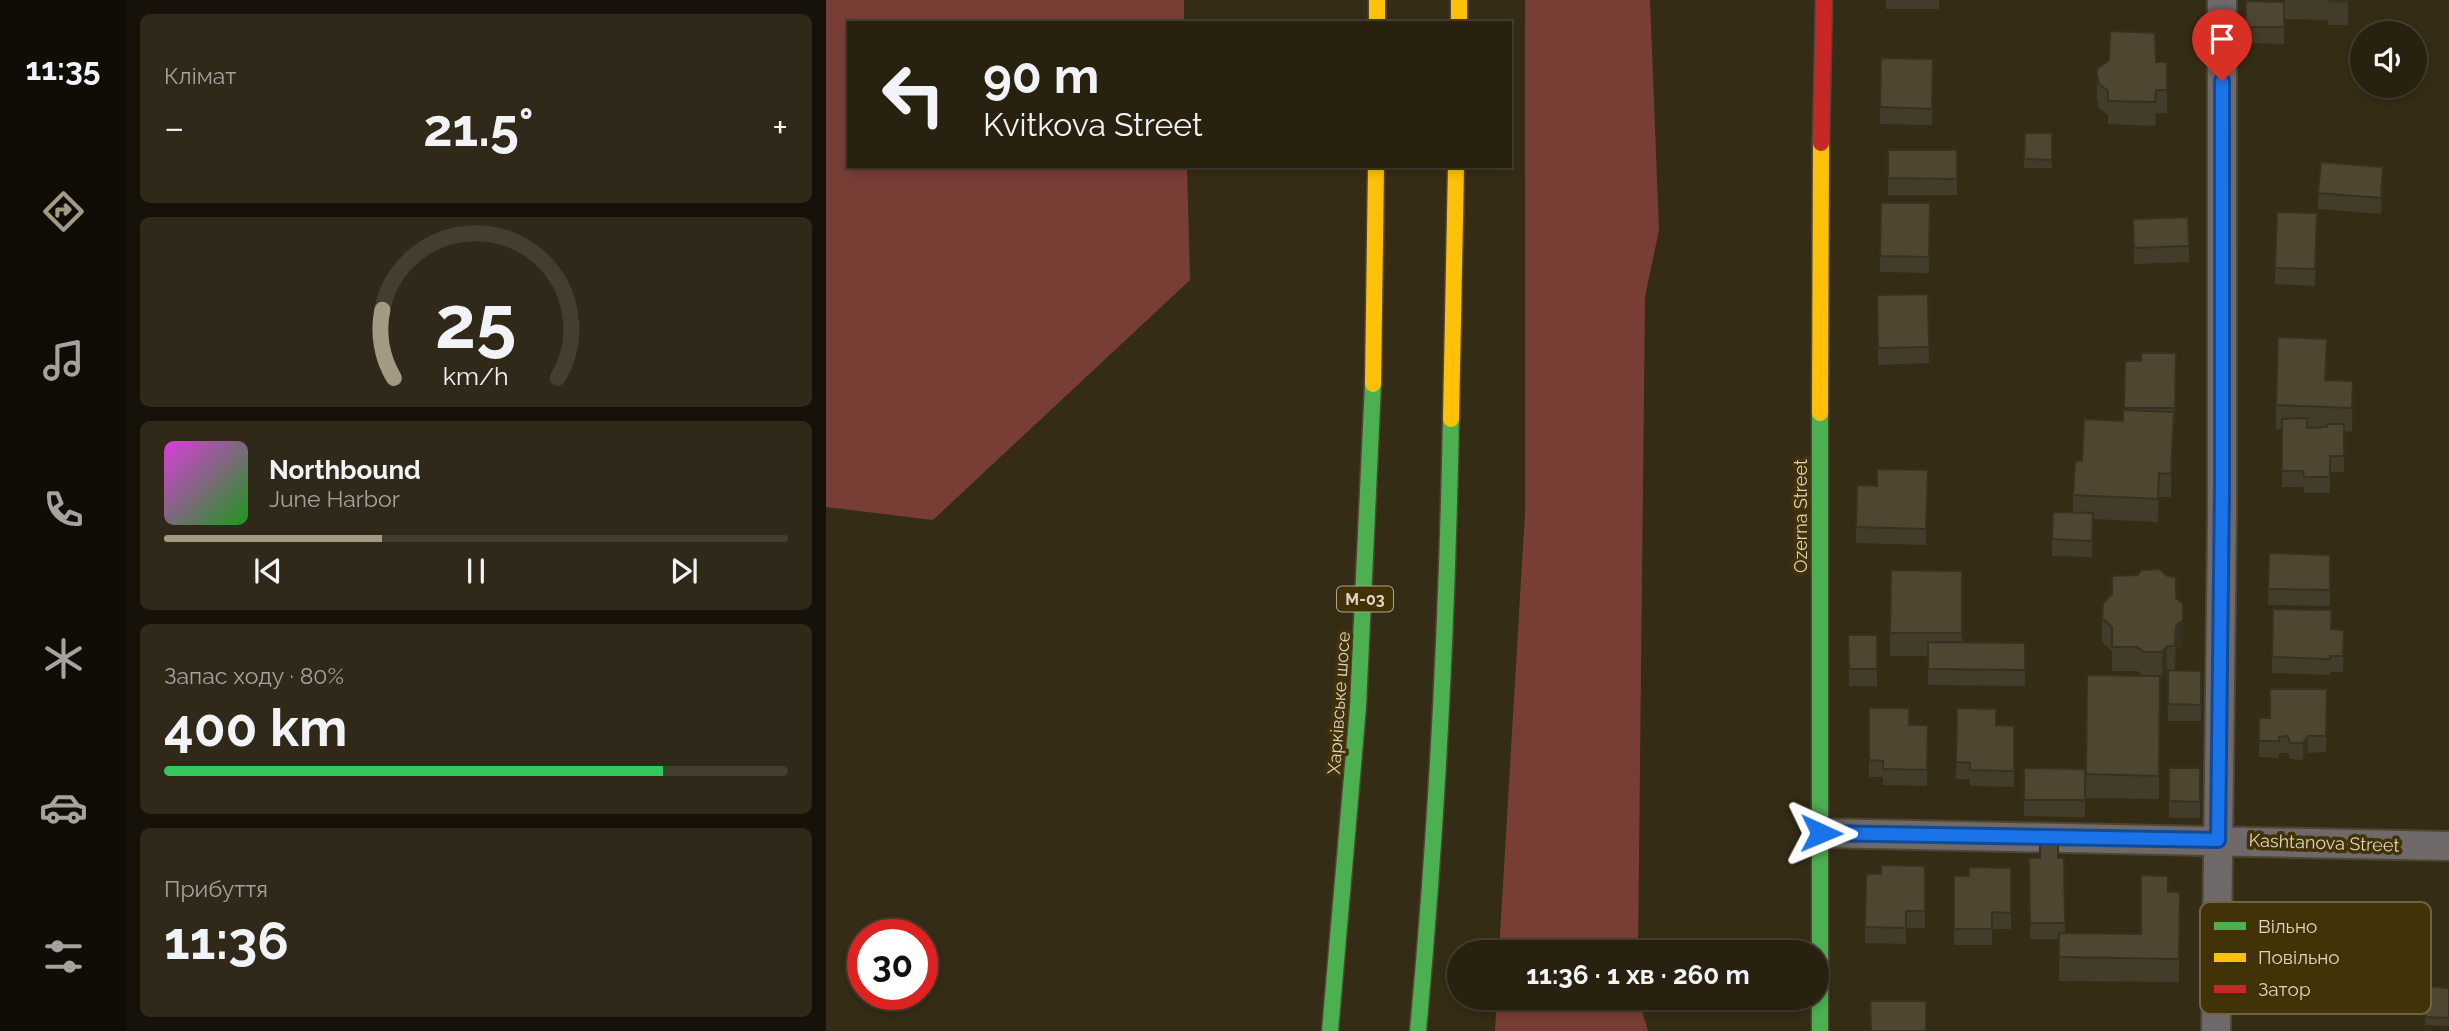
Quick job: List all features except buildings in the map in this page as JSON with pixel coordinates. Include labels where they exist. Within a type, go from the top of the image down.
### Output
[{"type":"main road","points":[[1377,0],[1377,21]]},
{"type":"main road","points":[[1459,0],[1459,21]]},
{"type":"main road","name":"Ozerna Street","points":[[1820,1031],[1820,180],[1825,0]]},
{"type":"main road","name":"Харківське шосе","points":[[1329,1031],[1345,887],[1366,582],[1376,275],[1376,168]]},
{"type":"main road","points":[[1418,1031],[1432,878],[1448,556],[1456,168]]},
{"type":"street","points":[[2217,902],[2222,488],[2222,0]]},
{"type":"street","name":"Kashtanova Street","points":[[1821,833],[2449,846]]},
{"type":"shaded area","points":[[826,0],[1184,0],[1184,21],[847,21],[847,168],[1187,168],[1190,280],[933,520],[826,507]]},
{"type":"shaded area","points":[[1525,0],[1650,0],[1659,230],[1645,297],[1638,940],[1500,940],[1525,513]]},
{"type":"shaded area","points":[[1496,1010],[1642,1010],[1648,1031],[1495,1031]]},
{"type":"traffic: fast","points":[[1330,1031],[1358,707],[1373,384]]},
{"type":"traffic: fast","points":[[1820,413],[1820,1031]]},
{"type":"traffic: fast","points":[[1418,1031],[1440,725],[1451,419]]},
{"type":"traffic: slow","points":[[1377,0],[1377,21]]},
{"type":"traffic: slow","points":[[1459,0],[1459,21]]},
{"type":"traffic: slow","points":[[1820,413],[1821,143]]},
{"type":"traffic: slow","points":[[1373,384],[1376,168]]},
{"type":"traffic: slow","points":[[1451,419],[1456,168]]},
{"type":"traffic: jam","points":[[1821,143],[1824,0]]},
{"type":"route","points":[[1821,833],[2218,840],[2222,488],[2222,81]]}]
